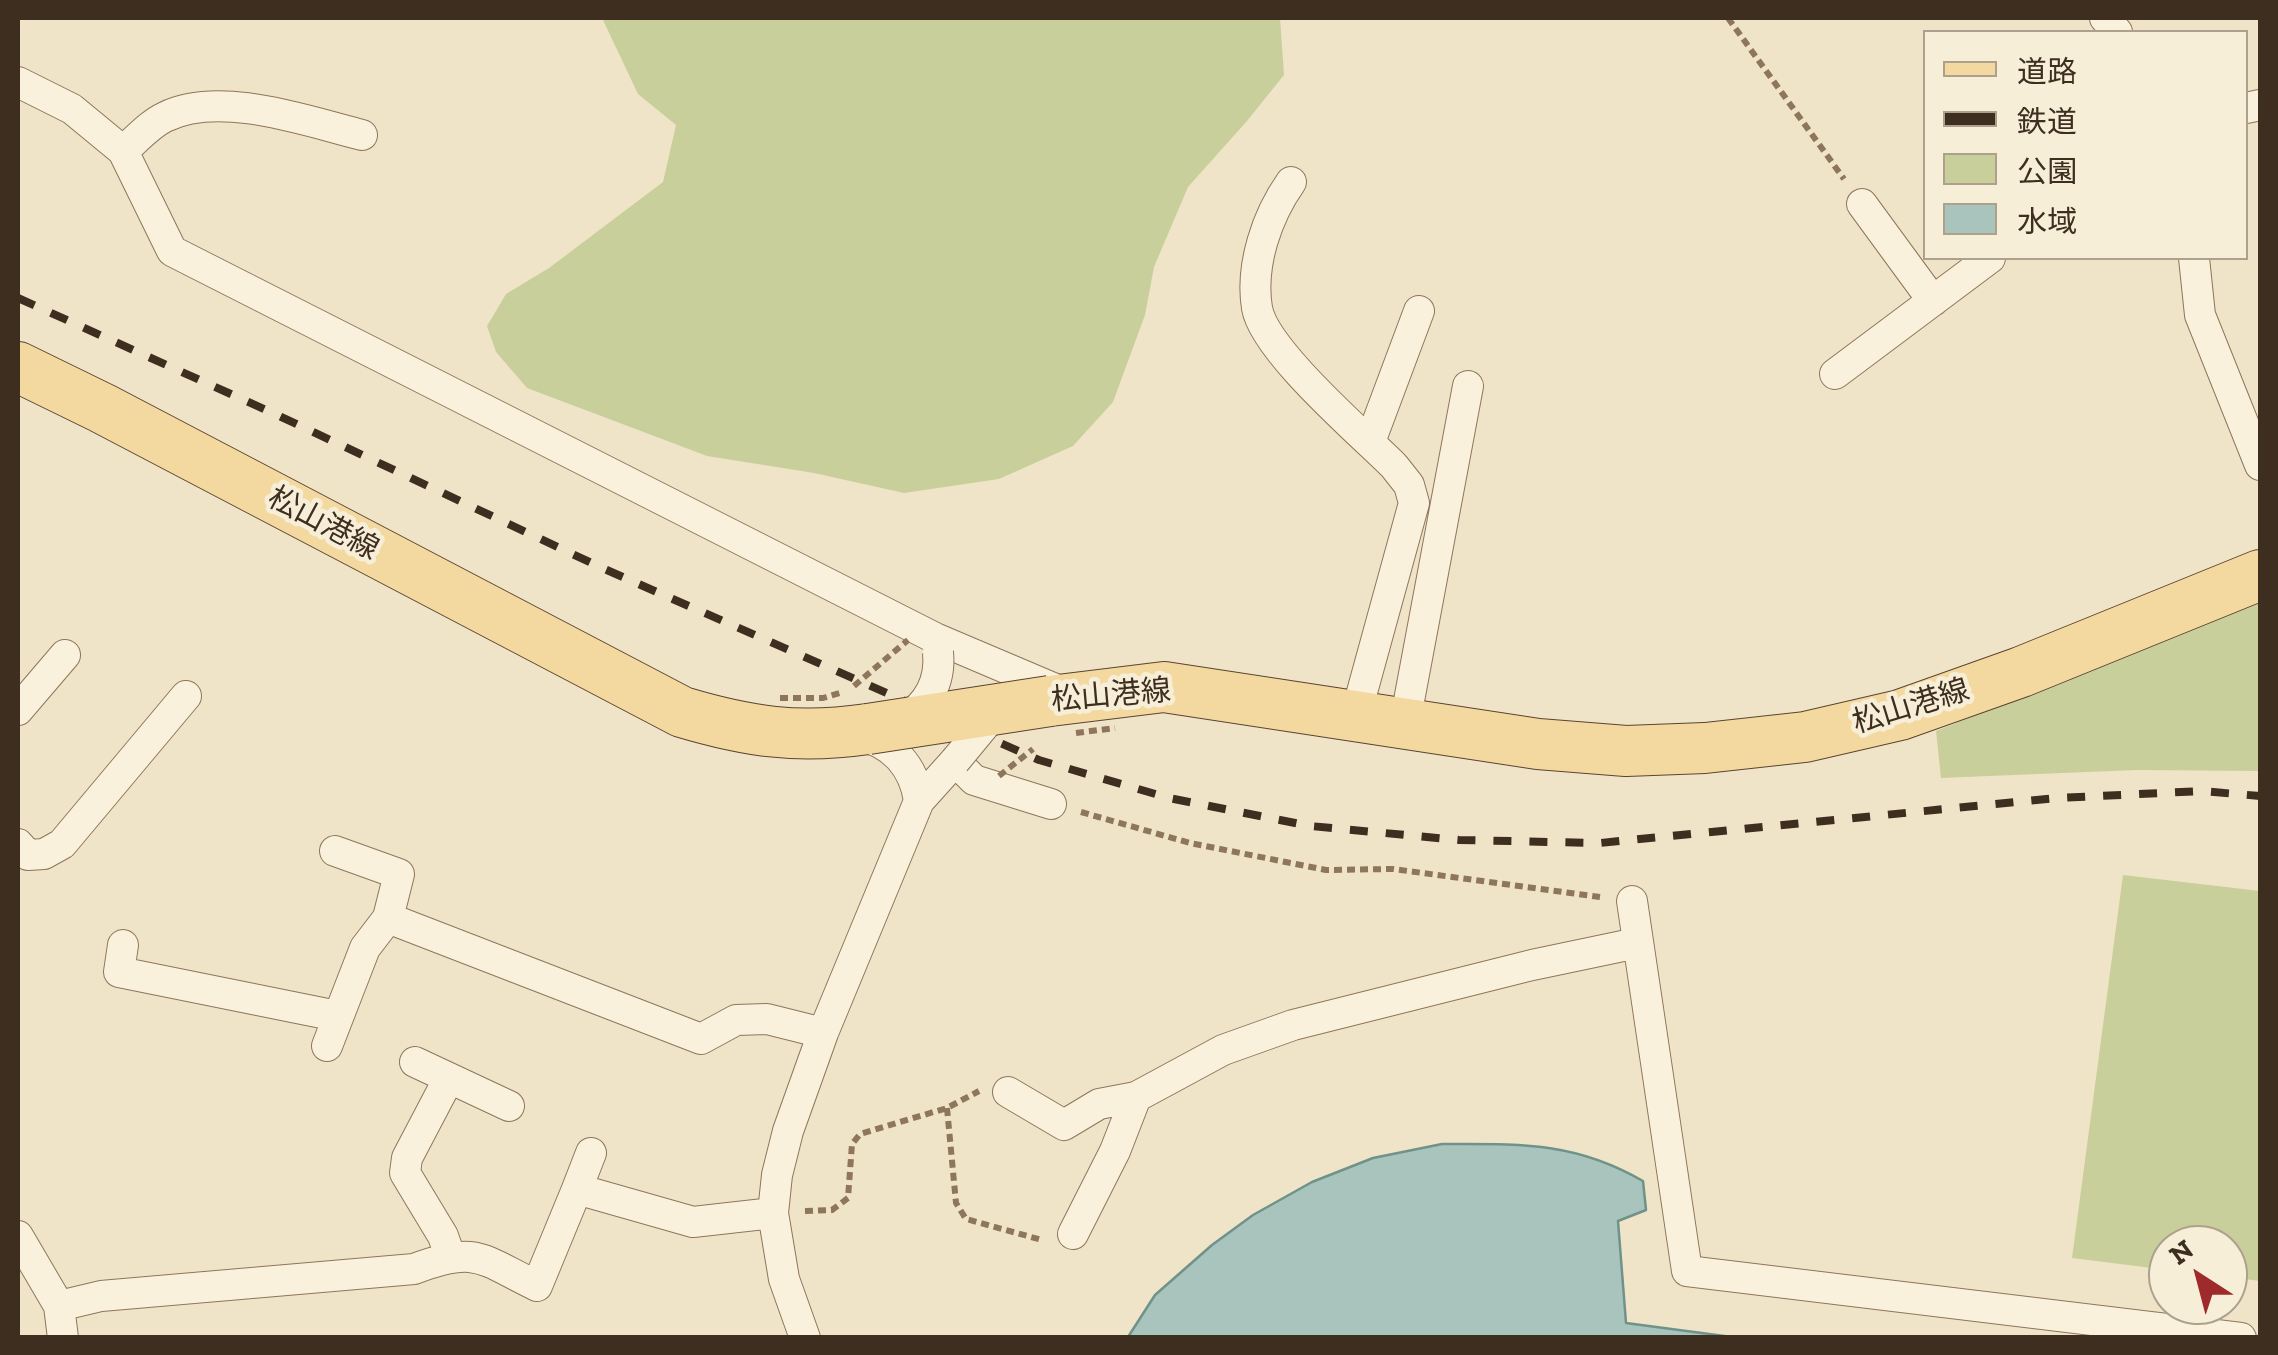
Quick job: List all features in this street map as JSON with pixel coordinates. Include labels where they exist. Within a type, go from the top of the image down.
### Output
[{"type":"main road","name":"松山港線","points":[[18,368],[102,408],[682,712],[740,729],[798,735],[861,730],[1164,686],[1538,744],[1626,751],[1804,737],[1900,714],[2004,678],[2260,575]]},
{"type":"street","points":[[18,82],[72,109],[122,151],[172,251],[927,643],[1064,699]]},
{"type":"street","points":[[122,151],[164,118],[200,106],[273,112],[362,135]]},
{"type":"street","points":[[1290,182],[1274,206],[1258,266],[1257,307],[1265,328],[1282,352],[1409,485],[1414,503],[1356,714]]},
{"type":"street","points":[[1862,204],[1933,301]]},
{"type":"street","points":[[1835,374],[1987,260]]},
{"type":"street","points":[[2194,260],[2200,316],[2260,465]]},
{"type":"street","points":[[1370,442],[1418,310]]},
{"type":"street","points":[[1405,722],[1468,386]]},
{"type":"street","points":[[861,730],[908,718],[924,703],[936,682],[927,643]]},
{"type":"street","points":[[18,710],[65,654]]},
{"type":"street","points":[[18,844],[28,854],[44,854],[62,844],[186,696]]},
{"type":"street","points":[[804,1338],[784,1279],[773,1213],[788,1131],[822,1033],[919,801],[998,709]]},
{"type":"street","points":[[861,730],[890,748],[913,777],[919,801]]},
{"type":"street","points":[[955,761],[974,780],[1051,804]]},
{"type":"street","points":[[327,1046],[365,948],[388,918],[399,874],[335,851]]},
{"type":"street","points":[[1632,901],[1686,1271],[2241,1338]]},
{"type":"street","points":[[388,918],[701,1038],[736,1020],[767,1018],[822,1033]]},
{"type":"street","points":[[1008,1092],[1064,1126],[1099,1104],[1136,1097],[1223,1050],[1293,1025],[1532,965],[1637,944]]},
{"type":"street","points":[[124,945],[119,972],[337,1016]]},
{"type":"street","points":[[415,1062],[509,1106]]},
{"type":"street","points":[[449,1078],[408,1158],[405,1173],[443,1236],[450,1256]]},
{"type":"street","points":[[1073,1234],[1115,1151],[1136,1097]]},
{"type":"street","points":[[59,1306],[101,1296],[414,1269],[450,1256],[475,1256],[538,1286],[590,1154]]},
{"type":"street","points":[[577,1190],[693,1222],[773,1213]]},
{"type":"street","points":[[18,1236],[59,1306],[63,1338]]},
{"type":"path","points":[[1728,18],[1862,204]]},
{"type":"path","points":[[780,698],[824,698],[846,692],[927,643]]},
{"type":"path","points":[[1051,804],[1190,843],[1326,870],[1393,869],[1632,901]]},
{"type":"path","points":[[773,1213],[832,1210],[848,1198],[852,1144],[860,1134],[947,1108],[990,1088],[1008,1092]]},
{"type":"path","points":[[947,1108],[956,1203],[966,1219],[1027,1238],[1062,1242],[1073,1234]]},
{"type":"green space","points":[[602,18],[1280,18],[1284,75],[1188,187],[1154,267],[1145,315],[1113,402],[1073,446],[999,479],[904,493],[814,473],[707,456],[527,388],[496,352],[487,326],[506,294],[549,268],[663,182],[676,125],[638,94]]},
{"type":"green space","points":[[2260,602],[2260,771],[2136,770],[1941,778],[1936,731]]},
{"type":"green space","points":[[2123,875],[2260,891],[2260,1281],[2248,1280],[2248,1225],[2148,1225],[2148,1268],[2072,1258]]},
{"type":"water","points":[[1442,1144],[1521,1145],[1569,1152],[1593,1158],[1643,1181],[1646,1210],[1618,1221],[1626,1323],[1732,1337],[1128,1337],[1155,1295],[1253,1215],[1312,1182],[1373,1158]]},
{"type":"railway","points":[[18,298],[600,567],[1039,760],[1169,798],[1310,826],[1459,840],[1600,843],[2057,798],[2201,791],[2260,796]]}]
